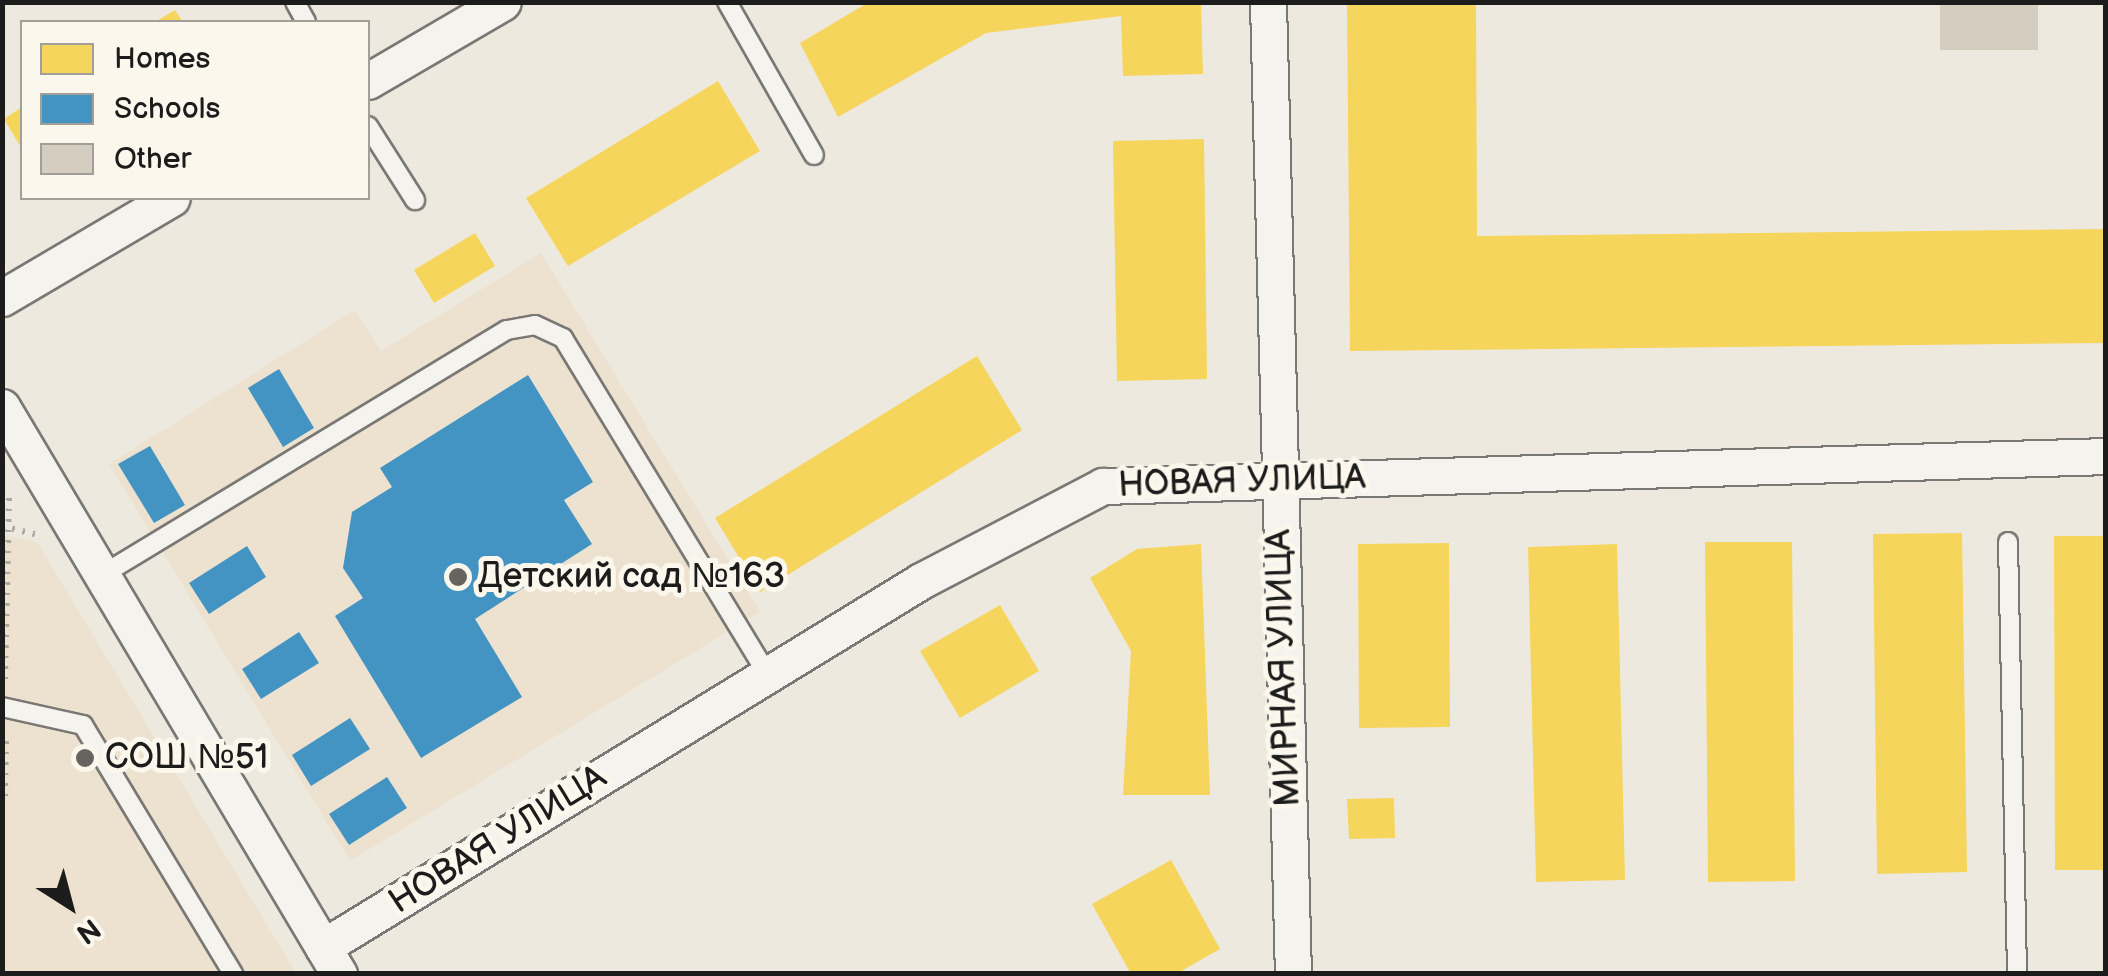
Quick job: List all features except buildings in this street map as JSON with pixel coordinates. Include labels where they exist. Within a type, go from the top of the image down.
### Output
[{"type":"street","points":[[370,80],[503,2]]},
{"type":"street","name":"МИРНАЯ УЛИЦА","points":[[1268,2],[1293,974]]},
{"type":"street","points":[[2,298],[169,200]]},
{"type":"street","points":[[2,407],[331,960]]},
{"type":"street","name":"НОВАЯ УЛИЦА","points":[[331,960],[768,674],[921,581],[1102,486],[2106,456]]},
{"type":"lane","points":[[727,2],[814,155]]},
{"type":"lane","points":[[370,129],[416,200]]},
{"type":"lane","points":[[102,575],[507,330],[535,326],[563,338],[768,674]]},
{"type":"lane","points":[[2008,542],[2017,974]]},
{"type":"lane","points":[[4,707],[83,725],[233,974]]},
{"type":"path","points":[[6,796],[7,527]]},
{"type":"shaded area","name":"Детский сад №163","points":[[541,253],[760,612],[350,861],[109,464],[355,310],[381,351]]},
{"type":"shaded area","name":"СОШ №51","points":[[3,535],[37,542],[296,973],[3,974]]},
{"type":"place","name":"Детский сад №163","points":[[458,577]]},
{"type":"place","name":"СОШ №51","points":[[85,758]]}]
